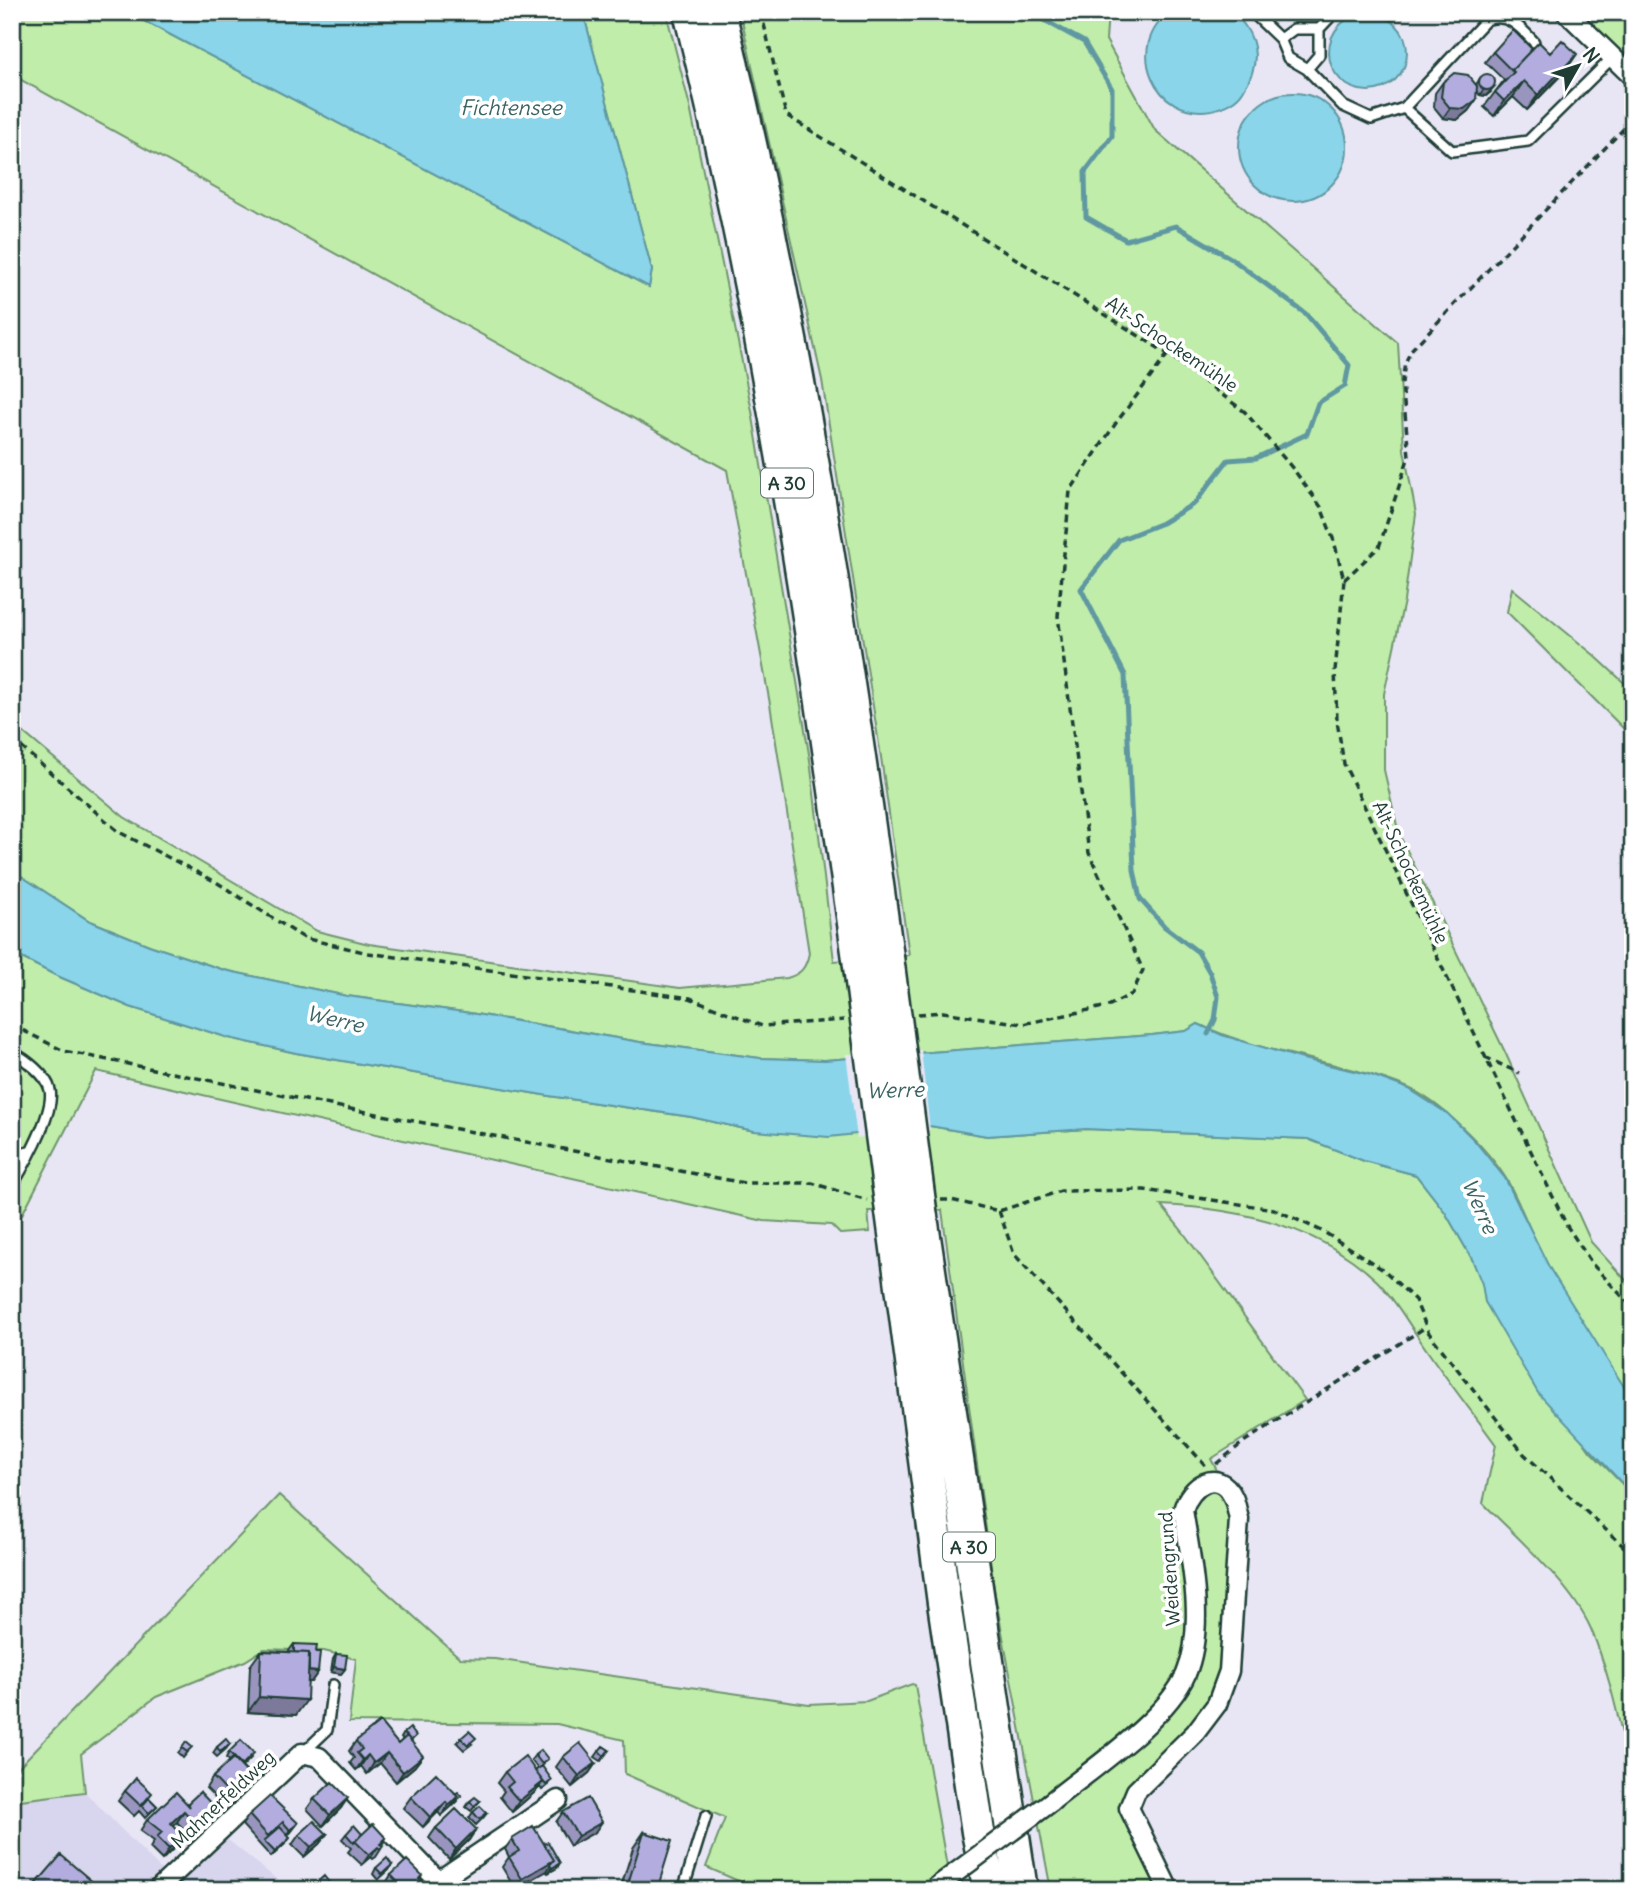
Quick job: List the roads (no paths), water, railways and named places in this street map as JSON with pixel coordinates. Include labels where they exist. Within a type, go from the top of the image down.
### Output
[{"type":"highway","name":"A 30","points":[[690,12],[731,192],[772,393],[826,722],[873,958]]},
{"type":"highway","name":"A 30","points":[[719,12],[760,189],[812,460],[853,713],[873,958],[906,1211],[944,1603],[978,1832],[990,1890]]},
{"type":"highway","name":"A 30","points":[[906,1211],[1021,1890]]},
{"type":"street","points":[[1566,12],[1633,77]]},
{"type":"street","name":"Weidengrund","points":[[934,1889],[1051,1802],[1146,1725],[1168,1701],[1185,1675],[1194,1644],[1195,1596],[1183,1510],[1186,1500],[1199,1485],[1216,1481],[1233,1496],[1239,1518],[1229,1671],[1217,1704],[1195,1733],[1136,1791],[1129,1808],[1169,1890]]},
{"type":"street","name":"Mahnerfeldweg","points":[[157,1890],[302,1753],[319,1757],[442,1885],[558,1800]]},
{"type":"lane","points":[[1252,12],[1280,39],[1288,58],[1307,69],[1343,106],[1371,119],[1404,108],[1486,20],[1498,17],[1511,20],[1534,42]]},
{"type":"lane","points":[[1307,69],[1319,55],[1319,29],[1335,12]]},
{"type":"lane","points":[[1280,39],[1294,29],[1319,29]]},
{"type":"lane","points":[[1404,108],[1452,151],[1528,141],[1613,57]]},
{"type":"lane","points":[[12,1052],[30,1063],[50,1088],[49,1111],[12,1185]]},
{"type":"lane","points":[[12,1156],[29,1153]]},
{"type":"lane","points":[[302,1753],[327,1730],[333,1685]]},
{"type":"lane","points":[[683,1890],[706,1816]]},
{"type":"water","name":"Fichtensee","points":[[127,12],[583,12],[652,270],[649,287]]},
{"type":"water","points":[[1171,12],[1230,12],[1245,26],[1255,51],[1254,67],[1248,83],[1234,101],[1212,110],[1192,110],[1175,104],[1161,93],[1152,78],[1147,60],[1149,43],[1156,26]]},
{"type":"water","points":[[1368,13],[1383,16],[1400,30],[1407,52],[1404,67],[1390,84],[1368,91],[1353,88],[1336,74],[1329,52],[1332,37],[1346,20]]},
{"type":"water","points":[[1293,93],[1314,97],[1331,109],[1343,126],[1347,147],[1343,168],[1331,185],[1314,197],[1293,201],[1272,197],[1255,185],[1243,168],[1239,147],[1243,126],[1255,109],[1272,97]]},
{"type":"water","name":"Werre","points":[[12,870],[88,920],[149,945],[224,970],[347,996],[464,1012],[640,1042],[760,1058],[825,1060],[1152,1035],[1186,1031],[1198,1024],[1222,1035],[1303,1059],[1371,1075],[1409,1089],[1448,1114],[1475,1141],[1505,1178],[1550,1269],[1633,1401],[1633,1495],[1538,1393],[1485,1302],[1482,1284],[1472,1259],[1445,1212],[1416,1175],[1364,1161],[1308,1139],[1086,1129],[987,1136],[930,1126],[829,1137],[754,1131],[691,1117],[296,1053],[229,1038],[130,1007],[55,975],[12,953]]},
{"type":"waterway","points":[[1029,12],[1084,42],[1112,89],[1112,136],[1085,172],[1086,217],[1126,240],[1176,226],[1232,259],[1306,314],[1349,365],[1345,386],[1318,403],[1307,434],[1256,458],[1228,460],[1195,503],[1162,523],[1119,540],[1081,589],[1125,675],[1134,870],[1140,899],[1165,927],[1198,952],[1210,973],[1218,997],[1215,1020],[1208,1034]]}]
